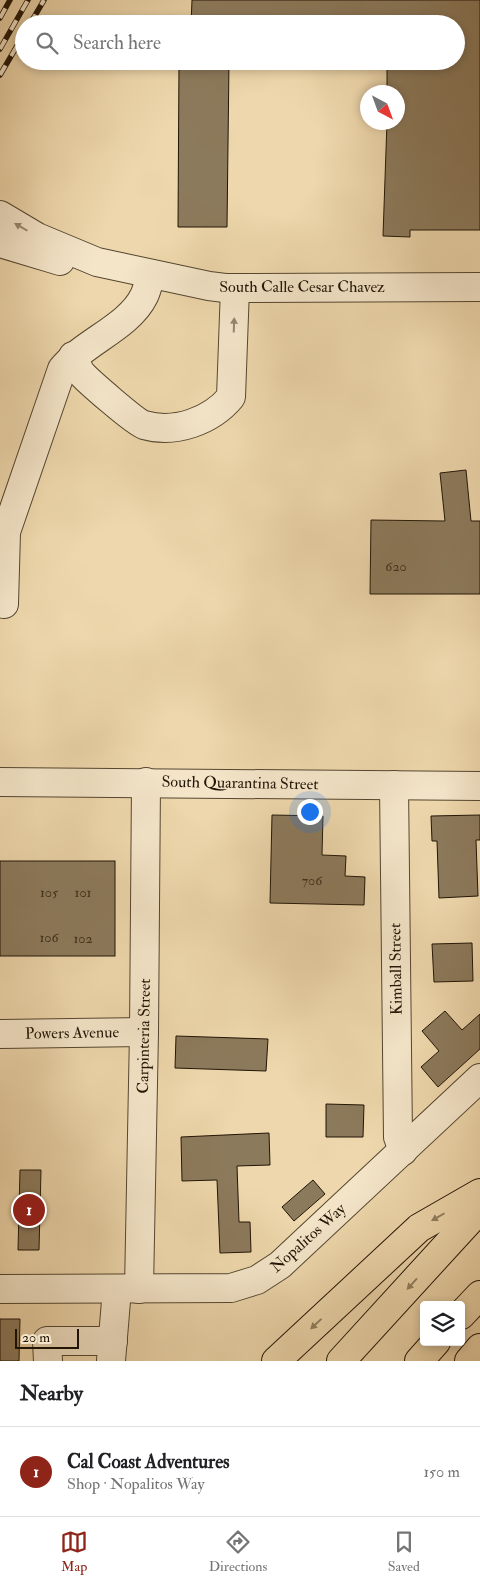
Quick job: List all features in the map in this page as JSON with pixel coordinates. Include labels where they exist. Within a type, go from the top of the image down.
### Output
[{"type":"highway","points":[[276,1361],[419,1228],[480,1193]]},
{"type":"highway","points":[[341,1361],[480,1209]]},
{"type":"highway","points":[[465,1311],[480,1295]]},
{"type":"highway","points":[[419,1361],[432,1346]]},
{"type":"highway","points":[[469,1361],[480,1348]]},
{"type":"street","name":"South Calle Cesar Chavez","points":[[0,215],[37,236],[97,262],[210,286],[235,288],[480,287]]},
{"type":"street","name":"South Calle Cesar Chavez","points":[[0,243],[55,261],[97,262]]},
{"type":"street","points":[[4,604],[6,532],[62,369],[73,356],[128,316],[143,298],[151,274]]},
{"type":"street","points":[[73,356],[80,372],[89,382],[142,425],[167,426],[191,424],[224,405],[231,397],[235,288]]},
{"type":"street","name":"South Quarantina Street","points":[[0,782],[480,786]]},
{"type":"street","name":"Carpinteria Street","points":[[112,1351],[128,1289],[144,1032],[146,782]]},
{"type":"street","name":"Kimball Street","points":[[394,785],[398,1137],[403,1151]]},
{"type":"street","name":"Powers Avenue","points":[[0,1034],[144,1032]]},
{"type":"street","name":"Nopalitos Way","points":[[0,1289],[231,1288],[257,1280],[280,1265],[480,1078]]},
{"type":"street","points":[[48,1361],[47,1341],[112,1351]]},
{"type":"building","points":[[192,0],[480,0],[480,230],[410,230],[410,237],[383,236],[387,130],[405,130],[405,85],[387,85],[387,70],[465,70],[465,15],[191,15]]},
{"type":"building","points":[[179,70],[229,70],[227,227],[178,227]]},
{"type":"building","points":[[466,470],[471,521],[480,521],[480,594],[370,594],[371,520],[445,521],[440,473]]},
{"type":"building","points":[[272,815],[323,816],[322,855],[346,856],[345,876],[365,877],[364,905],[270,903]]},
{"type":"building","points":[[480,815],[480,840],[476,840],[478,896],[439,898],[437,841],[432,841],[431,816]]},
{"type":"building","points":[[0,861],[115,861],[115,956],[0,956]]},
{"type":"building","points":[[472,943],[473,981],[434,982],[432,944]]},
{"type":"building","points":[[445,1011],[462,1030],[480,1014],[480,1049],[438,1087],[421,1067],[439,1051],[422,1031]]},
{"type":"building","points":[[176,1036],[268,1039],[266,1071],[175,1068]]},
{"type":"building","points":[[326,1104],[364,1105],[363,1137],[326,1137]]},
{"type":"building","points":[[269,1133],[270,1165],[237,1166],[239,1222],[250,1222],[251,1252],[220,1253],[217,1180],[182,1181],[181,1137]]},
{"type":"building","points":[[20,1170],[41,1170],[39,1250],[18,1250]]},
{"type":"building","points":[[313,1180],[325,1194],[294,1221],[282,1207]]},
{"type":"building","points":[[0,1319],[20,1319],[19,1361],[0,1361]]},
{"type":"railway","points":[[0,18],[10,0]]},
{"type":"railway","points":[[19,15],[28,0]]},
{"type":"railway","points":[[35,15],[44,0]]},
{"type":"railway","points":[[0,49],[15,23]]},
{"type":"railway","points":[[0,75],[15,49]]},
{"type":"place","name":"Cal Coast Adventures","points":[[29,1210]]}]
